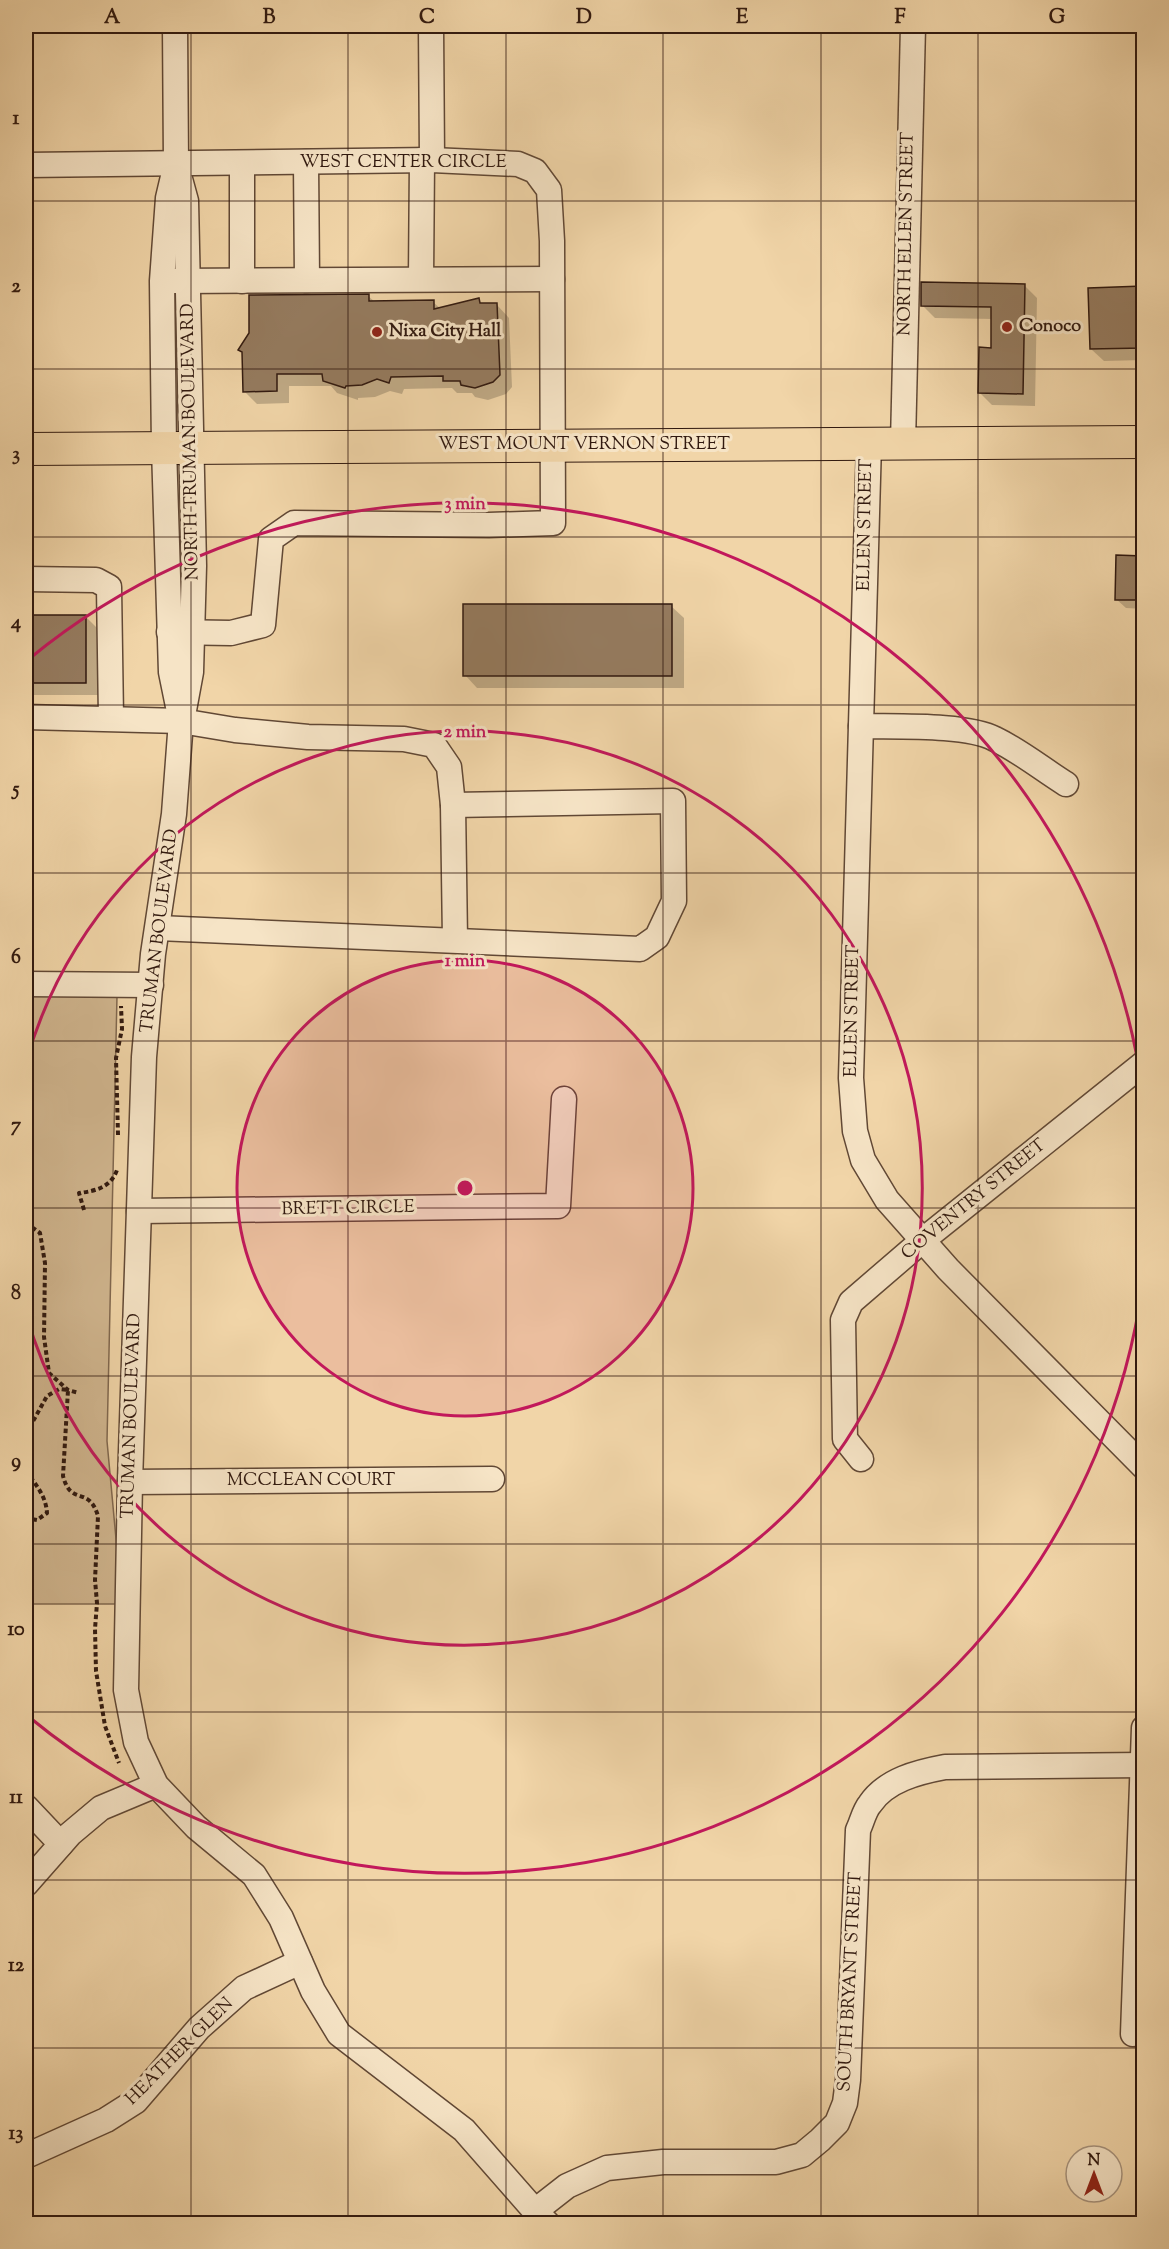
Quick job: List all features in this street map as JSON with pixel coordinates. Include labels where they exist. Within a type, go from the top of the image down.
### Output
[{"type":"main road","name":"WEST MOUNT VERNON STREET","points":[[26,449],[1143,442]]},
{"type":"street","name":"NORTH TRUMAN BOULEVARD","points":[[175,26],[176,164],[168,198],[162,281],[178,448]]},
{"type":"street","points":[[421,279],[431,26]]},
{"type":"street","name":"NORTH ELLEN STREET","points":[[903,443],[913,26]]},
{"type":"street","name":"WEST CENTER CIRCLE","points":[[26,165],[427,160],[518,164],[535,171],[549,190],[552,279],[553,523],[489,525],[294,523],[271,539],[264,625],[231,633],[181,632]]},
{"type":"street","points":[[306,162],[307,280]]},
{"type":"street","points":[[242,163],[242,281]]},
{"type":"street","name":"NORTH TRUMAN BOULEVARD","points":[[176,164],[186,201],[188,281],[178,448]]},
{"type":"street","points":[[162,281],[552,279]]},
{"type":"street","name":"ELLEN STREET","points":[[868,444],[850,1078],[855,1131],[863,1160],[887,1200],[948,1269],[1143,1467]]},
{"type":"street","name":"TRUMAN BOULEVARD","points":[[178,448],[181,632],[171,672],[182,721],[174,814],[150,985],[144,1057],[130,1482],[126,1690],[136,1742],[156,1785],[196,1827],[254,1875],[281,1918],[313,1991],[339,2034],[464,2130],[542,2217]]},
{"type":"street","points":[[26,579],[96,580],[109,587],[111,718]]},
{"type":"street","points":[[26,717],[182,721],[235,730],[308,737],[404,739],[434,745],[449,768],[453,805],[455,940]]},
{"type":"street","points":[[861,726],[974,732],[994,738],[1066,784]]},
{"type":"street","points":[[158,928],[640,949],[657,937],[674,901],[673,801],[453,805]]},
{"type":"street","points":[[26,984],[150,985]]},
{"type":"street","name":"COVENTRY STREET","points":[[861,1459],[845,1439],[843,1320],[851,1302],[923,1240],[1141,1069]]},
{"type":"street","name":"BRETT CIRCLE","points":[[139,1211],[558,1206],[564,1099]]},
{"type":"street","name":"MCCLEAN COURT","points":[[130,1482],[492,1479]]},
{"type":"street","points":[[1133,2034],[1143,1728]]},
{"type":"street","name":"SOUTH BRYANT STREET","points":[[542,2217],[567,2186],[607,2168],[663,2162],[776,2162],[801,2155],[837,2123],[845,2103],[858,1830],[870,1803],[890,1786],[918,1772],[945,1767],[1143,1765]]},
{"type":"street","points":[[26,1884],[61,1844],[101,1808],[156,1785]]},
{"type":"street","points":[[26,1807],[61,1844]]},
{"type":"street","name":"HEATHER GLEN","points":[[26,2156],[106,2120],[136,2101],[199,2028],[244,1989],[300,1962]]},
{"type":"path","points":[[118,984],[117,996],[123,1009],[122,1029],[116,1058],[118,1138]]},
{"type":"path","points":[[84,1210],[79,1194],[106,1186],[117,1173],[118,1164]]},
{"type":"path","points":[[26,1223],[40,1233],[45,1263],[44,1337],[50,1373],[68,1390],[63,1476],[66,1487],[72,1493],[90,1499],[98,1516],[95,1580],[98,1603],[95,1629],[96,1671],[105,1726],[119,1763]]},
{"type":"path","points":[[26,1434],[47,1396],[59,1389],[79,1393]]},
{"type":"path","points":[[26,1471],[42,1493],[47,1513],[37,1520],[26,1518]]},
{"type":"shaded area","points":[[26,992],[117,996],[107,1441],[122,1604],[26,1604]]},
{"type":"building","name":"Conoco","points":[[921,282],[1025,284],[1023,394],[978,393],[979,347],[991,348],[991,307],[921,306]]},
{"type":"building","points":[[1143,286],[1143,348],[1090,349],[1088,288]]},
{"type":"building","name":"Nixa City Hall","points":[[369,294],[369,301],[434,300],[434,309],[479,298],[480,303],[497,303],[500,375],[493,382],[475,388],[461,385],[460,381],[443,381],[443,376],[391,377],[389,383],[377,379],[345,388],[323,381],[322,374],[277,374],[277,391],[243,392],[242,352],[238,350],[249,333],[249,295]]},
{"type":"building","points":[[1116,555],[1143,556],[1143,600],[1115,600]]},
{"type":"building","points":[[463,604],[672,604],[672,676],[463,676]]},
{"type":"building","points":[[26,615],[86,615],[86,683],[26,683]]},
{"type":"place","name":"Conoco","points":[[1007,327]]},
{"type":"place","name":"Nixa City Hall","points":[[377,332]]}]
